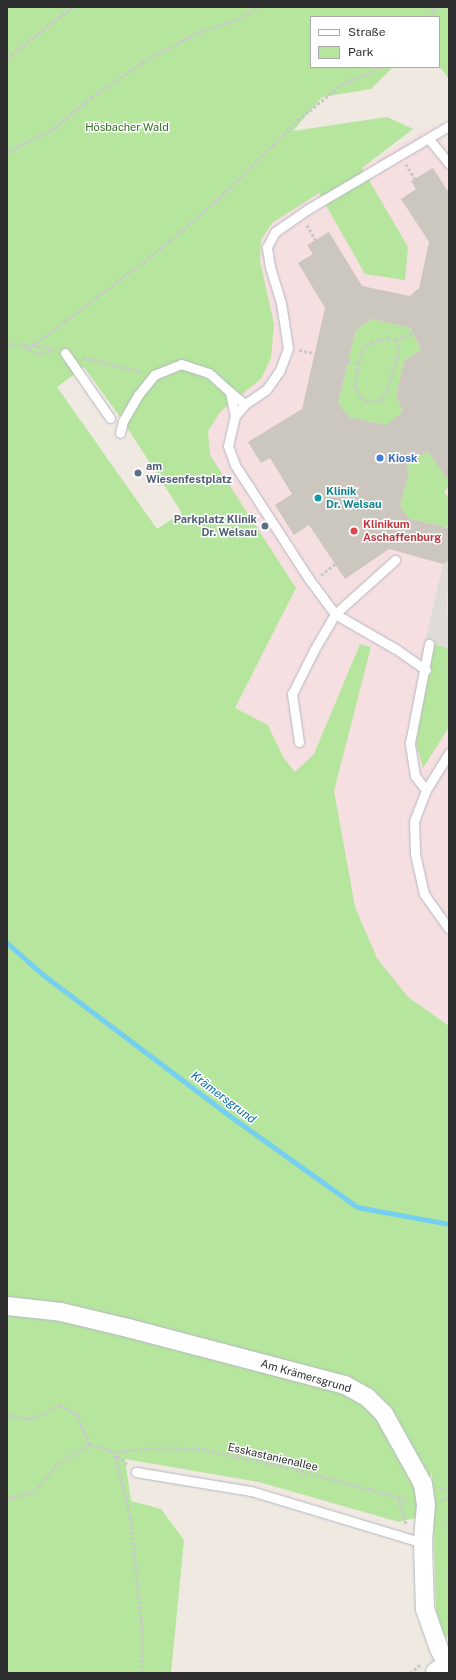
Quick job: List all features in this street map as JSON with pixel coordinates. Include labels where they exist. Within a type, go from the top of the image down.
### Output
[{"type":"street","name":"Am Krämersgrund","points":[[7,1306],[76,1315],[345,1385],[367,1397],[384,1414],[423,1484],[426,1505],[423,1543],[425,1609],[445,1667]]},
{"type":"lane","points":[[235,416],[245,404],[266,390],[280,370],[288,348],[281,303],[270,267],[267,247],[275,232],[300,214],[430,139],[449,126]]},
{"type":"lane","points":[[430,139],[449,164]]},
{"type":"lane","points":[[65,353],[76,373],[110,418]]},
{"type":"lane","points":[[120,433],[123,421],[138,394],[154,375],[181,364],[209,373],[245,404]]},
{"type":"lane","points":[[230,392],[235,416],[228,446],[235,465],[311,582],[334,614],[394,648],[426,670]]},
{"type":"lane","points":[[299,742],[292,694],[334,614],[395,560]]},
{"type":"lane","points":[[426,790],[415,776],[410,743],[426,670],[429,644]]},
{"type":"lane","points":[[449,753],[426,790],[414,821],[415,854],[424,894],[449,929]]},
{"type":"lane","points":[[136,1472],[251,1491],[423,1543]]},
{"type":"path","points":[[7,58],[72,7]]},
{"type":"path","points":[[7,152],[55,128],[91,97],[149,58],[258,7]]},
{"type":"path","points":[[430,16],[436,7]]},
{"type":"path","points":[[32,345],[160,249],[216,202],[298,120],[340,86],[379,68]]},
{"type":"path","points":[[401,155],[415,179]]},
{"type":"path","points":[[300,214],[316,240]]},
{"type":"path","points":[[396,340],[399,348],[388,388],[381,400],[370,402],[361,397],[355,386],[363,349],[371,342],[388,338],[396,340],[413,333]]},
{"type":"path","points":[[7,344],[32,345],[154,375]]},
{"type":"path","points":[[24,345],[38,354],[52,350]]},
{"type":"path","points":[[348,361],[359,363]]},
{"type":"path","points":[[311,582],[335,564]]},
{"type":"path","points":[[7,1415],[30,1419],[60,1405],[77,1414],[90,1444],[114,1452],[136,1472]]},
{"type":"path","points":[[7,1499],[35,1490],[58,1464],[90,1444]]},
{"type":"path","name":"Esskastanienallee","points":[[114,1452],[152,1448],[202,1450],[290,1468],[426,1505]]},
{"type":"path","points":[[114,1452],[130,1517],[142,1629],[142,1673]]},
{"type":"shaded area","name":"Klinikum Aschaffenburg","points":[[433,125],[449,151],[449,1026],[408,997],[377,958],[355,907],[334,791],[371,647],[360,644],[314,754],[295,772],[283,757],[268,725],[235,708],[296,588],[210,455],[208,431],[221,411],[261,379],[269,299],[260,262],[261,240],[272,223],[319,193],[365,273],[408,247],[362,168]]},
{"type":"shaded area","points":[[449,560],[447,606],[449,648],[425,642],[443,564]]},
{"type":"green space","name":"Hösbacher Wald","points":[[7,7],[449,7],[449,79],[440,67],[440,16],[310,16],[310,68],[392,68],[371,89],[322,97],[293,131],[387,117],[413,129],[362,168],[408,247],[405,280],[365,274],[319,193],[272,223],[261,240],[260,261],[274,324],[271,358],[261,379],[221,411],[208,431],[210,455],[296,588],[235,708],[268,725],[283,757],[295,772],[314,754],[360,644],[371,647],[334,791],[355,907],[377,958],[408,997],[449,1026],[449,1636],[445,1638],[436,1610],[432,1472],[415,1518],[399,1522],[259,1482],[125,1459],[131,1501],[161,1509],[184,1540],[171,1673],[7,1673]],"holes":[[[84,367],[123,421],[182,513],[157,529],[57,387]]]},
{"type":"green space","points":[[372,319],[410,328],[421,350],[404,361],[396,396],[403,412],[386,425],[349,417],[338,403],[356,330]]},
{"type":"green space","points":[[428,451],[449,482],[449,487],[444,491],[449,499],[449,526],[446,527],[408,518],[400,506],[409,472],[406,466]]},
{"type":"green space","points":[[434,644],[449,648],[449,727],[423,768],[416,743]]},
{"type":"building","points":[[433,168],[449,193],[449,482],[428,451],[406,466],[409,472],[400,506],[408,518],[449,528],[449,560],[443,564],[389,549],[345,579],[309,525],[294,535],[275,505],[292,494],[270,458],[261,463],[248,442],[302,409],[325,308],[298,263],[313,254],[307,245],[329,232],[362,286],[410,296],[419,288],[429,242],[401,199],[416,189],[411,181]],"holes":[[[372,319],[410,328],[421,350],[404,361],[396,396],[403,412],[386,425],[349,417],[338,403],[356,330]]]},
{"type":"waterway","name":"Krämersgrund","points":[[7,943],[42,974],[230,1116],[357,1207],[449,1224]]},
{"type":"place","name":"Kiosk","points":[[380,458]]},
{"type":"place","name":"am Wiesenfestplatz","points":[[138,473]]},
{"type":"place","name":"Klinik Dr. Welsau","points":[[318,498]]},
{"type":"place","name":"Parkplatz Klinik Dr. Welsau","points":[[265,526]]},
{"type":"place","name":"Klinikum Aschaffenburg","points":[[354,531]]}]
